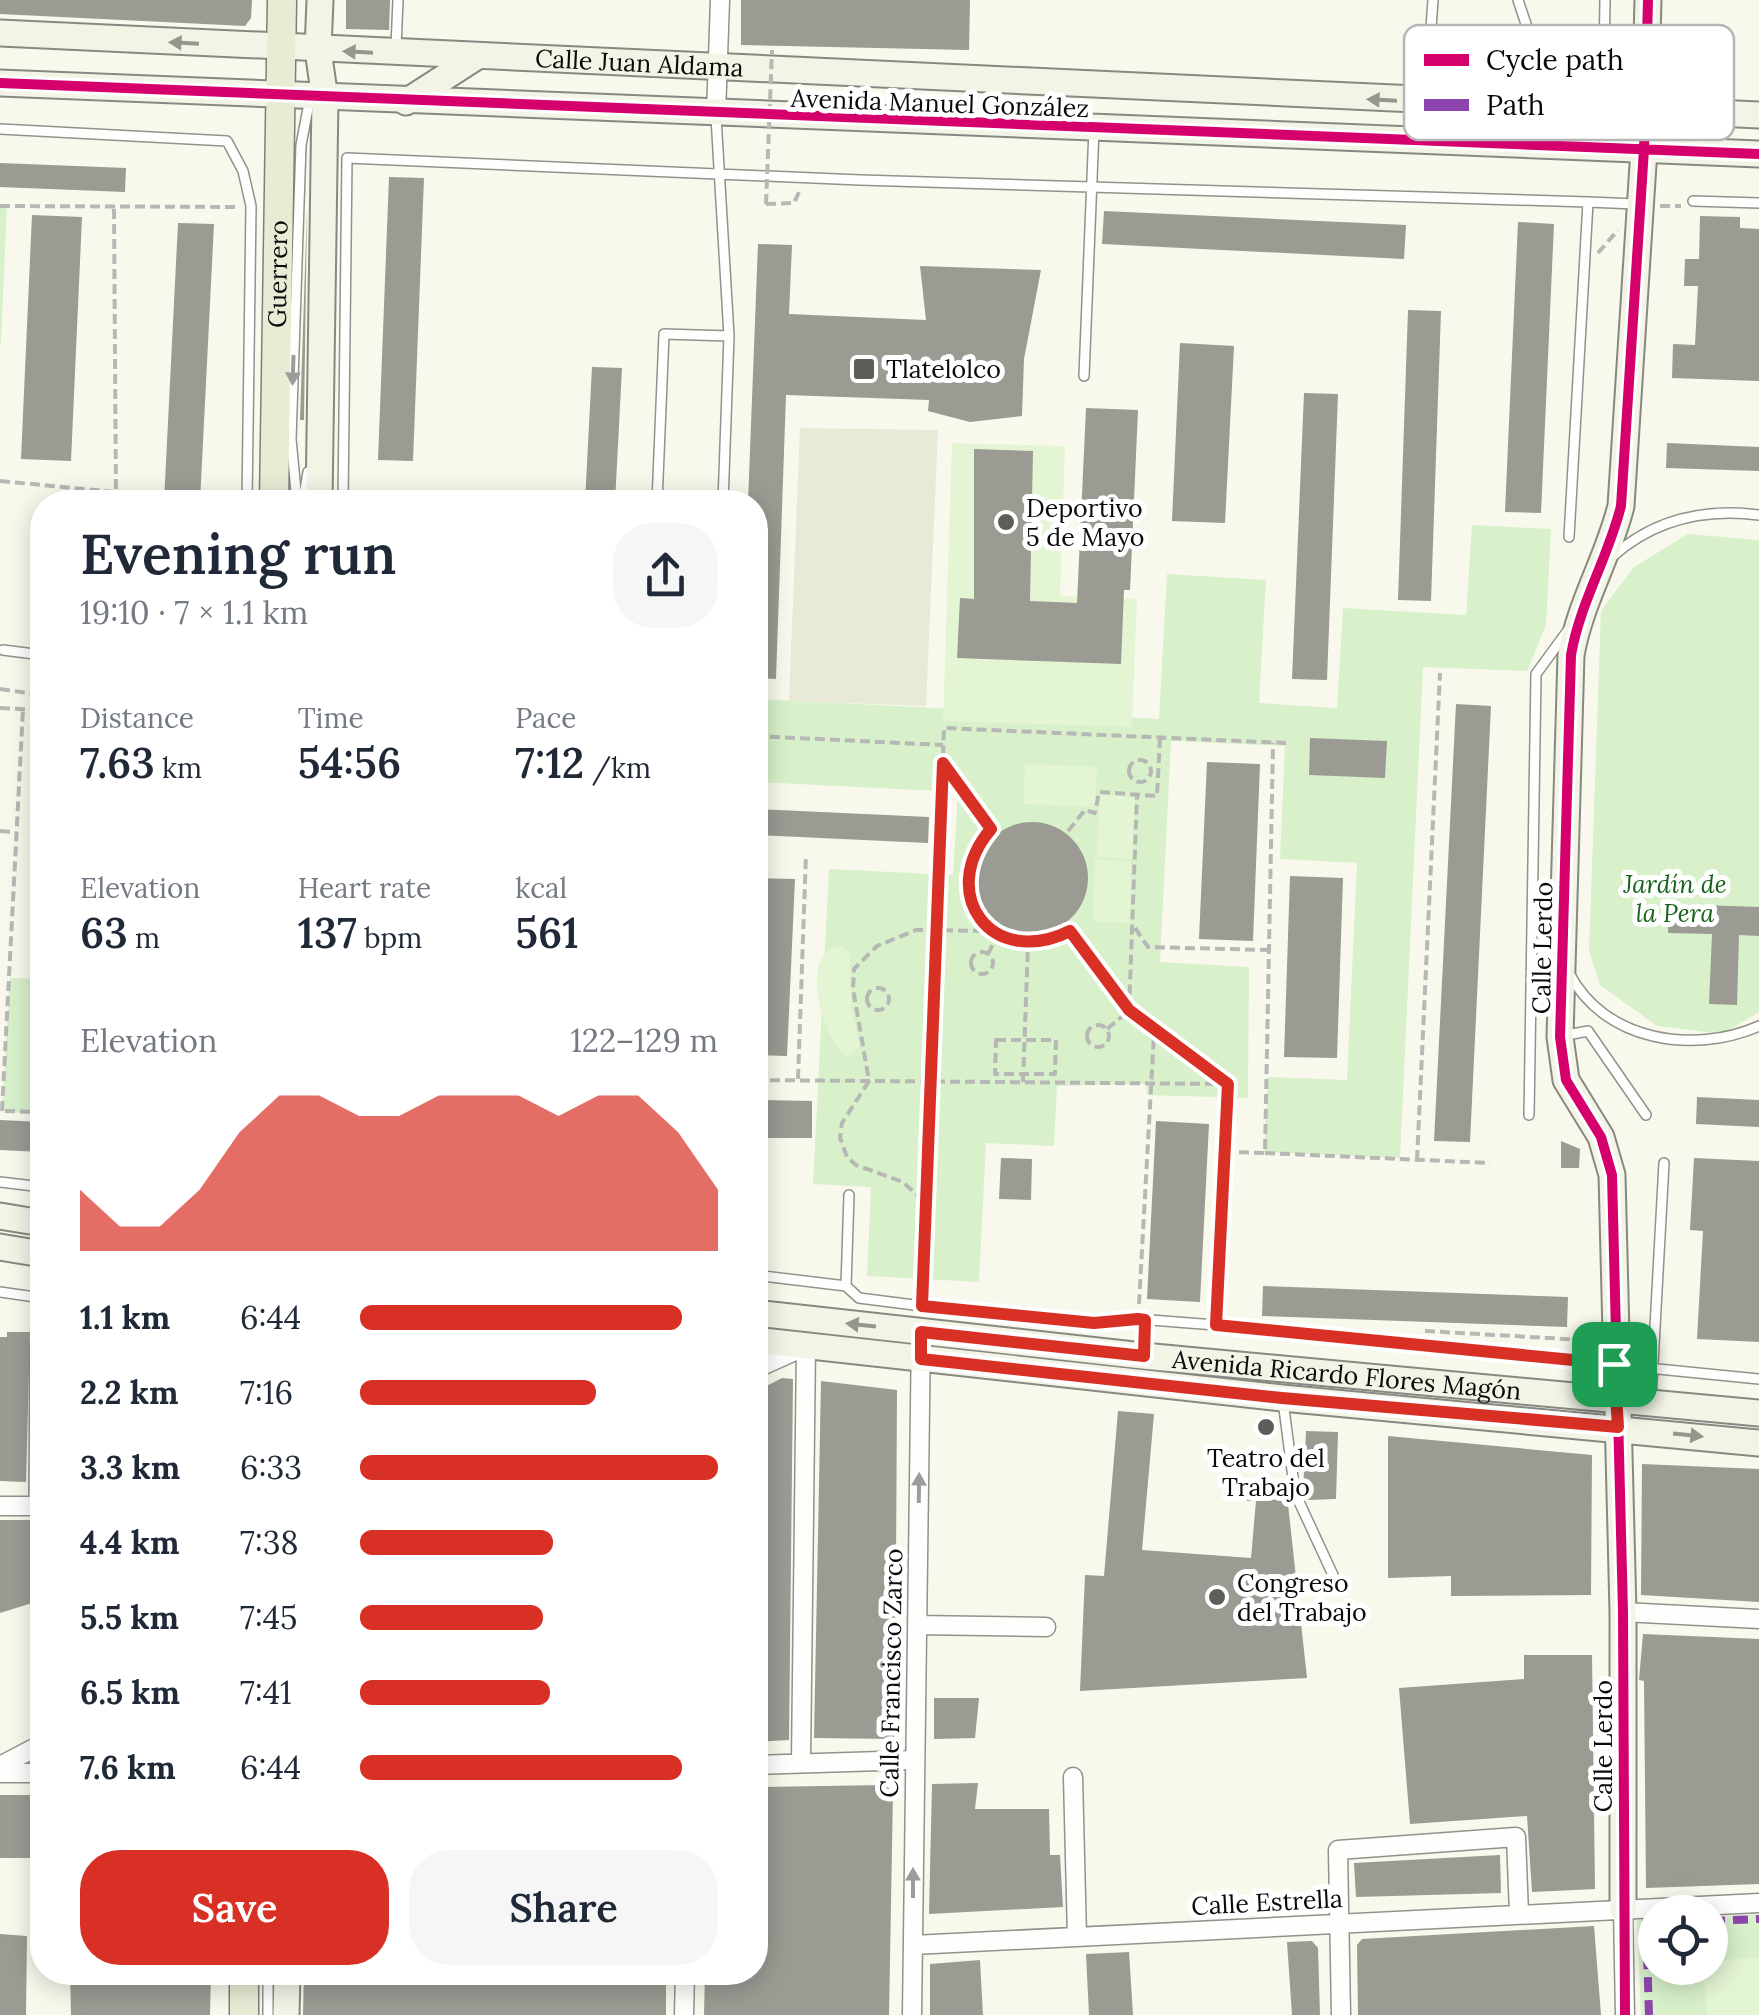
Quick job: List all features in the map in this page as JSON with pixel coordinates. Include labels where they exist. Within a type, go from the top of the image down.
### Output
[{"type":"main road","name":"Guerrero","points":[[274,490],[282,0]]},
{"type":"main road","name":"Guerrero","points":[[319,490],[314,50],[320,0]]},
{"type":"main road","name":"Calle Lerdo","points":[[1647,25],[1648,0]]},
{"type":"main road","name":"Calle Juan Aldama","points":[[0,33],[1404,101]]},
{"type":"main road","points":[[406,102],[476,58]]},
{"type":"main road","name":"Avenida Manuel González","points":[[0,84],[1759,154]]},
{"type":"main road","points":[[1014,125],[1033,84]]},
{"type":"main road","points":[[1060,85],[1094,128]]},
{"type":"main road","name":"Calle Juan Aldama","points":[[1734,115],[1759,116]]},
{"type":"main road","name":"Calle Lerdo","points":[[1623,1909],[1623,1612],[1610,1161],[1566,1080],[1560,1037],[1571,655],[1577,619],[1605,563],[1621,506],[1644,140]]},
{"type":"main road","points":[[0,1216],[30,1221]]},
{"type":"main road","points":[[0,1247],[30,1252]]},
{"type":"main road","name":"Avenida Ricardo Flores Magón","points":[[768,1313],[921,1319],[1144,1356],[1759,1413]]},
{"type":"main road","name":"Avenida Ricardo Flores Magón","points":[[768,1342],[1282,1398],[1759,1443]]},
{"type":"main road","points":[[244,1985],[244,2015]]},
{"type":"main road","points":[[286,2015],[287,1985]]},
{"type":"street","points":[[716,114],[720,0]]},
{"type":"street","name":"Calle Francisco Zarco","points":[[912,2015],[921,1319]]},
{"type":"street","points":[[768,1364],[806,1346],[801,1764]]},
{"type":"street","points":[[0,1506],[30,1506]]},
{"type":"street","points":[[1623,1612],[1759,1619]]},
{"type":"street","points":[[917,1625],[1046,1626]]},
{"type":"street","points":[[0,1770],[30,1751]]},
{"type":"street","points":[[768,1765],[913,1760]]},
{"type":"street","points":[[0,1770],[30,1772]]},
{"type":"street","points":[[1073,1777],[1078,1937]]},
{"type":"street","points":[[1341,2015],[1338,1850],[1516,1837],[1519,1914]]},
{"type":"street","name":"Calle Estrella","points":[[913,1945],[1759,1903]]},
{"type":"street","name":"Calle Lerdo","points":[[1623,1909],[1625,2015]]},
{"type":"street","points":[[684,1985],[684,2015]]},
{"type":"lane","points":[[311,0],[314,50]]},
{"type":"lane","points":[[396,54],[398,0]]},
{"type":"lane","points":[[1431,25],[1433,0]]},
{"type":"lane","points":[[1518,0],[1526,25]]},
{"type":"lane","points":[[298,490],[291,439],[300,145],[317,99]]},
{"type":"lane","points":[[302,490],[312,441],[317,99]]},
{"type":"lane","points":[[716,114],[730,336],[724,490]]},
{"type":"lane","points":[[1084,376],[1094,128]]},
{"type":"lane","points":[[0,129],[227,141],[244,171],[251,206],[246,490]]},
{"type":"lane","points":[[343,490],[347,158],[1640,204]]},
{"type":"lane","points":[[1692,201],[1759,203]]},
{"type":"lane","points":[[1569,537],[1588,202]]},
{"type":"lane","points":[[658,490],[664,334],[730,336]]},
{"type":"lane","points":[[1605,563],[1631,540],[1672,521],[1717,512],[1759,515]]},
{"type":"lane","points":[[1529,1115],[1536,674],[1577,619]]},
{"type":"lane","points":[[3,650],[30,653]]},
{"type":"lane","points":[[1561,957],[1587,1000],[1650,1036],[1719,1038],[1759,1026]]},
{"type":"lane","points":[[1560,1037],[1588,1031],[1646,1116]]},
{"type":"lane","points":[[1651,1403],[1664,1162]]},
{"type":"lane","points":[[0,1182],[30,1186]]},
{"type":"lane","points":[[846,1286],[850,1195]]},
{"type":"lane","points":[[768,1277],[846,1286],[859,1298],[921,1319],[1094,1323],[1142,1319],[1759,1379]]},
{"type":"lane","points":[[0,1292],[30,1296]]},
{"type":"lane","points":[[1142,1319],[1144,1356]]},
{"type":"lane","points":[[1282,1398],[1296,1494],[1332,1574]]},
{"type":"lane","points":[[268,1985],[268,2015]]},
{"type":"path","points":[[772,50],[766,204],[794,203]]},
{"type":"path","points":[[0,206],[251,206]]},
{"type":"path","points":[[114,209],[116,490]]},
{"type":"path","points":[[0,481],[95,490]]},
{"type":"path","points":[[1418,1160],[1440,673]]},
{"type":"path","points":[[0,689],[30,694]]},
{"type":"path","points":[[0,708],[30,710]]},
{"type":"path","points":[[22,710],[1,1111],[30,1112]]},
{"type":"path","points":[[921,1319],[944,728],[1286,743]]},
{"type":"path","points":[[768,737],[943,745]]},
{"type":"path","points":[[1068,830],[1085,810],[1095,814],[1099,792],[1157,796],[1155,772],[1160,738]]},
{"type":"path","points":[[1264,1153],[1273,743]]},
{"type":"path","points":[[1139,760],[1155,772],[1139,783],[1128,773],[1130,765],[1139,760]]},
{"type":"path","points":[[943,763],[991,829],[973,850],[968,882],[978,918],[998,935],[1028,944],[1070,931],[1129,1010],[1228,1084]]},
{"type":"path","points":[[1107,1029],[1110,1036],[1105,1046],[1090,1044],[1087,1034],[1091,1028],[1107,1029],[1129,1010],[1137,794]]},
{"type":"path","points":[[0,832],[16,832]]},
{"type":"path","points":[[798,1080],[806,854]]},
{"type":"path","points":[[1134,926],[1148,946],[1270,950]]},
{"type":"path","points":[[925,1202],[903,1182],[856,1165],[847,1157],[840,1138],[842,1123],[869,1081],[855,1004],[854,970],[877,946],[916,930],[936,927],[992,931]]},
{"type":"path","points":[[988,954],[972,957],[974,972],[991,970],[988,954],[998,935]]},
{"type":"path","points":[[1023,1082],[1028,944]]},
{"type":"path","points":[[877,988],[889,998],[881,1010],[870,1008],[866,1001],[868,993],[877,988]]},
{"type":"path","points":[[855,1004],[866,1001]]},
{"type":"path","points":[[1142,1319],[1154,1032]]},
{"type":"path","points":[[996,1040],[1056,1040],[1055,1074],[1024,1074],[994,1074],[996,1040]]},
{"type":"path","points":[[768,1080],[1152,1080],[1228,1084]]},
{"type":"path","points":[[1216,1325],[1228,1084]]},
{"type":"path","points":[[1224,1152],[1490,1163]]},
{"type":"green space","points":[[0,205],[7,205],[1,343],[0,343]]},
{"type":"green space","name":"Deportivo 5 de Mayo","points":[[952,443],[1065,446],[1060,596],[1137,599],[1132,727],[943,721]]},
{"type":"green space","points":[[1472,525],[1551,529],[1546,625],[1527,671],[1423,667],[1400,1158],[1264,1152],[1268,1077],[1347,1080],[1357,863],[1280,859],[1285,746],[1171,741],[1160,962],[1249,967],[1248,1098],[1147,1095],[1146,1084],[1057,1086],[1054,1146],[986,1143],[979,1282],[867,1276],[871,1187],[813,1184],[829,869],[953,875],[958,792],[768,783],[768,700],[1159,719],[1167,574],[1266,580],[1259,703],[1337,708],[1343,608],[1466,615]]},
{"type":"green space","name":"Jardín de la Pera","points":[[1688,534],[1759,540],[1759,1012],[1722,1034],[1657,1026],[1600,985],[1589,951],[1601,611],[1634,567]]},
{"type":"green space","points":[[1025,764],[1097,767],[1095,807],[1024,804]]},
{"type":"green space","points":[[1099,795],[1135,797],[1133,859],[1097,857]]},
{"type":"green space","points":[[1095,859],[1131,861],[1130,923],[1093,921]]},
{"type":"green space","points":[[843,946],[850,956],[851,1007],[860,1046],[847,1057],[830,1035],[823,1017],[817,979],[820,963],[828,951]]},
{"type":"green space","points":[[10,978],[30,979],[30,1114],[2,1111]]},
{"type":"green space","points":[[1759,1914],[1759,2015],[1641,2015],[1640,1985],[1728,1985],[1728,1916]]},
{"type":"green space","points":[[1759,1957],[1759,2015],[1707,2015],[1704,1985],[1728,1985],[1728,1960]]},
{"type":"shaded area","points":[[800,428],[938,430],[926,706],[789,701]]},
{"type":"building","points":[[0,0],[252,0],[251,18],[245,26],[0,14]]},
{"type":"building","points":[[346,0],[390,0],[389,30],[346,29]]},
{"type":"building","points":[[741,0],[970,0],[969,50],[741,45]]},
{"type":"building","points":[[0,163],[126,168],[125,192],[0,187]]},
{"type":"building","points":[[389,177],[424,178],[413,461],[378,460]]},
{"type":"building","points":[[307,208],[304,420],[300,420]]},
{"type":"building","points":[[1104,211],[1406,225],[1404,259],[1102,244]]},
{"type":"building","points":[[32,215],[82,217],[71,461],[21,459]]},
{"type":"building","points":[[1700,216],[1740,217],[1740,228],[1759,229],[1759,381],[1672,378],[1673,344],[1695,345],[1698,286],[1684,286],[1685,259],[1699,259]]},
{"type":"building","points":[[1518,222],[1554,224],[1541,513],[1505,512]]},
{"type":"building","points":[[178,223],[214,224],[201,490],[165,490]]},
{"type":"building","points":[[758,244],[792,245],[789,314],[926,320],[920,266],[1041,270],[1024,359],[1022,416],[970,422],[928,411],[929,400],[786,395],[776,679],[768,679],[768,490],[748,490]]},
{"type":"building","points":[[1408,310],[1441,311],[1431,601],[1398,600]]},
{"type":"building","points":[[1180,343],[1234,346],[1225,523],[1172,521]]},
{"type":"building","points":[[592,367],[622,368],[616,490],[586,490]]},
{"type":"building","points":[[1304,393],[1338,394],[1327,680],[1292,679]]},
{"type":"building","points":[[1086,408],[1138,410],[1130,590],[1124,590],[1121,664],[957,658],[960,598],[974,599],[974,449],[1033,451],[1030,601],[1077,603]]},
{"type":"building","points":[[1667,443],[1759,447],[1759,471],[1666,468]]},
{"type":"building","points":[[1456,704],[1491,706],[1470,1142],[1434,1141]]},
{"type":"building","points":[[1310,738],[1387,741],[1385,778],[1309,775]]},
{"type":"building","points":[[1207,762],[1260,764],[1253,941],[1199,939]]},
{"type":"building","points":[[768,810],[929,817],[928,843],[768,836]]},
{"type":"building","points":[[1032,822],[1053,826],[1072,838],[1084,857],[1088,878],[1084,899],[1072,918],[1053,930],[1032,934],[1011,930],[992,918],[980,899],[976,878],[980,857],[992,838],[1011,826]]},
{"type":"building","points":[[1290,876],[1343,878],[1337,1058],[1284,1057]]},
{"type":"building","points":[[768,878],[795,879],[787,1056],[768,1055]]},
{"type":"building","points":[[1669,904],[1759,907],[1759,936],[1739,935],[1737,1005],[1709,1004],[1712,934],[1668,933]]},
{"type":"building","points":[[1697,1097],[1759,1100],[1759,1127],[1696,1124]]},
{"type":"building","points":[[768,1100],[812,1101],[812,1138],[768,1138]]},
{"type":"building","points":[[0,1120],[30,1121],[30,1151],[0,1150]]},
{"type":"building","points":[[1156,1121],[1209,1124],[1200,1302],[1147,1299]]},
{"type":"building","points":[[1561,1141],[1580,1149],[1579,1168],[1561,1168]]},
{"type":"building","points":[[1001,1158],[1032,1159],[1031,1200],[999,1199]]},
{"type":"building","points":[[1694,1158],[1759,1161],[1759,1342],[1697,1339],[1703,1231],[1690,1230]]},
{"type":"building","points":[[1263,1286],[1568,1297],[1567,1327],[1262,1316]]},
{"type":"building","points":[[7,1332],[30,1332],[26,1482],[0,1481],[0,1337],[7,1337]]},
{"type":"building","points":[[782,1378],[793,1379],[789,1740],[768,1741],[768,1385]]},
{"type":"building","points":[[821,1381],[897,1390],[895,1739],[814,1738]]},
{"type":"building","name":"Congreso del Trabajo","points":[[1118,1411],[1154,1414],[1142,1550],[1251,1558],[1256,1501],[1247,1501],[1246,1490],[1286,1486],[1307,1678],[1080,1691],[1085,1575],[1104,1576]]},
{"type":"building","points":[[1306,1431],[1338,1432],[1336,1499],[1307,1500],[1303,1491]]},
{"type":"building","points":[[1388,1436],[1592,1455],[1591,1595],[1451,1596],[1451,1576],[1388,1578]]},
{"type":"building","points":[[1642,1464],[1759,1469],[1759,1602],[1641,1595]]},
{"type":"building","points":[[0,1520],[30,1520],[30,1604],[0,1613]]},
{"type":"building","points":[[1643,1634],[1759,1639],[1759,1884],[1646,1888],[1644,1681],[1639,1680]]},
{"type":"building","points":[[1524,1655],[1592,1655],[1595,1889],[1532,1892],[1527,1816],[1410,1824],[1399,1688],[1524,1679]]},
{"type":"building","points":[[934,1698],[979,1698],[975,1738],[934,1739]]},
{"type":"building","points":[[978,1783],[975,1809],[1049,1809],[1050,1855],[1060,1855],[1063,1907],[929,1914],[932,1784]]},
{"type":"building","points":[[885,1785],[893,1792],[889,2015],[704,2015],[705,1985],[768,1985],[768,1787]]},
{"type":"building","points":[[0,1795],[30,1795],[30,1858],[0,1858]]},
{"type":"building","points":[[1500,1855],[1501,1893],[1356,1897],[1354,1863]]},
{"type":"building","points":[[1594,1926],[1601,2015],[1358,2015],[1357,1945],[1362,1939]]},
{"type":"building","points":[[0,1934],[27,1936],[26,2015],[0,2015]]},
{"type":"building","points":[[1312,1941],[1318,1948],[1320,2015],[1292,2015],[1287,1942]]},
{"type":"building","points":[[1129,1952],[1133,2015],[1089,2015],[1086,1954]]},
{"type":"building","points":[[980,1960],[983,2015],[930,2015],[930,1964]]},
{"type":"building","points":[[70,1985],[211,1985],[210,2015],[71,2015]]},
{"type":"building","points":[[304,1985],[666,1985],[666,2015],[303,2015]]},
{"type":"marked path","points":[[1728,1920],[1759,1919]]},
{"type":"marked path","points":[[1648,1985],[1649,2015]]},
{"type":"cycle path","points":[[1647,25],[1648,0]]},
{"type":"cycle path","points":[[0,83],[1404,140]]},
{"type":"cycle path","points":[[1412,140],[1759,154]]},
{"type":"cycle path","points":[[1625,2015],[1623,1612],[1612,1175],[1601,1137],[1566,1080],[1560,1037],[1571,655],[1621,506],[1644,140]]},
{"type":"place","name":"Tlatelolco","points":[[864,369]]},
{"type":"place","name":"Deportivo 5 de Mayo","points":[[1006,522]]},
{"type":"place","name":"Teatro del Trabajo","points":[[1266,1427]]},
{"type":"place","name":"Congreso del Trabajo","points":[[1217,1597]]},
{"type":"route","points":[[943,763],[991,829],[973,850],[968,870],[971,900],[978,918],[993,933],[1028,944],[1070,931],[1129,1010],[1228,1084],[1216,1325],[1614,1364],[1618,1427],[1282,1398],[921,1359],[921,1332],[1144,1356],[1146,1336],[1145,1320],[1138,1319],[1094,1323],[922,1306],[943,763]]}]
